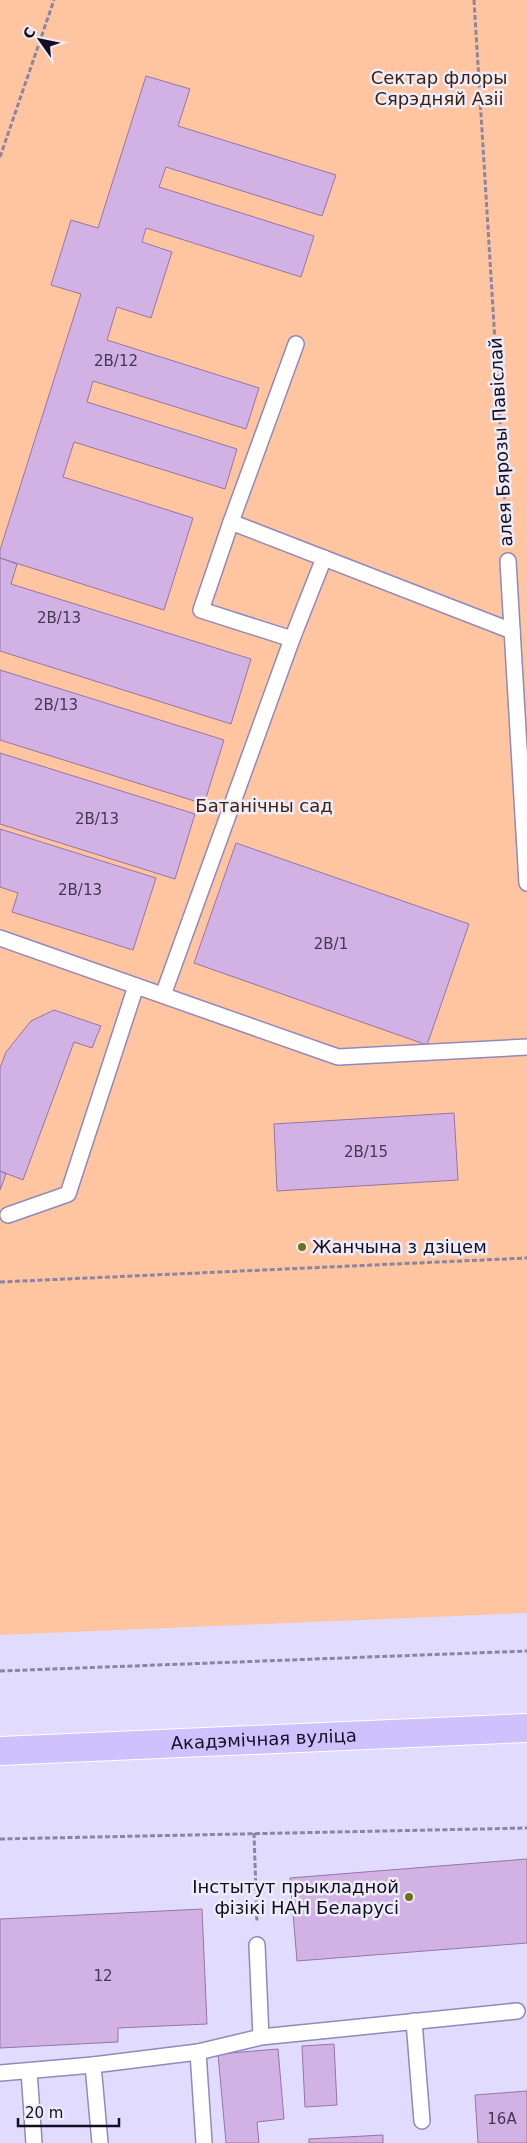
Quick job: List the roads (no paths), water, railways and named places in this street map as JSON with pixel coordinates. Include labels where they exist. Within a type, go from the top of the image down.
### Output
[{"type":"main road","name":"Акадэмічная вуліца","points":[[0,1751],[527,1728]]},
{"type":"lane","points":[[292,639],[201,610],[296,344]]},
{"type":"lane","points":[[231,522],[512,631]]},
{"type":"lane","points":[[162,995],[292,639],[324,558]]},
{"type":"lane","name":"алея Бярозы Павіслай","points":[[508,561],[527,883]]},
{"type":"lane","points":[[0,938],[338,1057],[527,1047]]},
{"type":"lane","points":[[8,1215],[68,1194],[136,986]]},
{"type":"lane","points":[[257,1945],[261,2037]]},
{"type":"lane","points":[[0,2073],[93,2065],[198,2052],[261,2037],[517,2011]]},
{"type":"lane","points":[[414,2022],[422,2121]]},
{"type":"lane","points":[[198,2052],[204,2143]]},
{"type":"lane","points":[[93,2065],[100,2143]]},
{"type":"lane","points":[[29,2071],[34,2143]]},
{"type":"place","name":"Жанчына з дзіцем","points":[[302,1247]]},
{"type":"place","name":"Інстытут прыкладной фізікі НАН Беларусі","points":[[409,1897]]},
{"type":"park label","name":"Сектар флоры Сярэдняй Азіі","points":[[439,88]]},
{"type":"park label","name":"Батанічны сад","points":[[264,806]]}]
